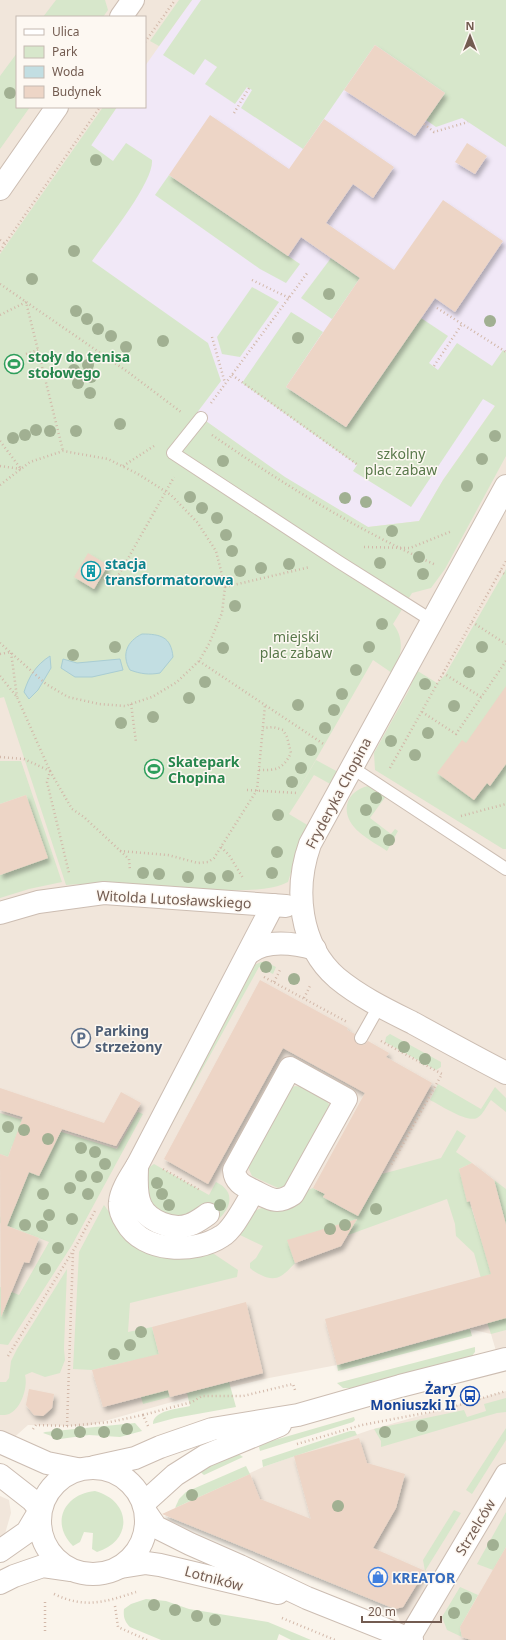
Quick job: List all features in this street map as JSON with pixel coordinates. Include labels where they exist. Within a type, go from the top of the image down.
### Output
[{"type":"street","points":[[122,16],[133,0]]},
{"type":"street","points":[[0,189],[56,108]]},
{"type":"street","name":"Fryderyka Chopina","points":[[506,486],[431,620],[398,684],[310,844],[301,872],[301,903],[307,930],[315,949],[337,978],[364,998],[506,1074]]},
{"type":"street","name":"Witolda Lutosławskiego","points":[[0,913],[38,902],[104,893],[273,905],[292,905],[301,903]]},
{"type":"street","points":[[254,1191],[228,1231],[222,1236],[184,1248],[152,1244],[137,1236],[128,1226],[119,1204],[121,1195],[273,905]]},
{"type":"street","points":[[248,954],[260,946],[276,944],[290,944],[315,949]]},
{"type":"street","points":[[290,1068],[334,1084],[346,1098],[294,1194],[286,1200],[274,1201],[254,1191],[238,1183],[235,1178],[234,1170],[290,1068]]},
{"type":"street","points":[[137,1166],[137,1189],[139,1201],[141,1207],[149,1215],[170,1226],[182,1226],[196,1222],[208,1214]]},
{"type":"street","points":[[0,1551],[27,1532],[53,1484],[64,1475],[86,1468],[135,1458],[160,1447],[212,1429],[298,1405],[400,1386],[506,1359]]},
{"type":"street","points":[[145,1508],[175,1475],[205,1456],[232,1444],[253,1438],[298,1405]]},
{"type":"street","points":[[0,1442],[47,1463],[110,1470],[125,1477],[136,1488],[145,1508],[146,1530],[141,1544],[133,1557],[121,1567],[105,1573],[88,1574],[43,1566],[14,1576],[0,1583]]},
{"type":"street","points":[[0,1475],[32,1500],[40,1510],[40,1529],[45,1546],[57,1560],[72,1570]]},
{"type":"street","name":"Strzelców","points":[[409,1640],[506,1476]]},
{"type":"street","name":"Lotników","points":[[145,1508],[156,1528],[307,1598],[409,1640]]},
{"type":"street","name":"Lotników","points":[[121,1567],[146,1563],[166,1566],[254,1588],[307,1598]]},
{"type":"lane","points":[[198,420],[173,453],[337,561],[431,620]]},
{"type":"lane","points":[[351,767],[506,869]]},
{"type":"lane","points":[[363,1035],[379,1006]]},
{"type":"path","points":[[146,41],[175,0]]},
{"type":"path","points":[[234,114],[249,88]]},
{"type":"path","points":[[0,251],[99,108]]},
{"type":"path","points":[[424,124],[434,132],[468,122]]},
{"type":"path","points":[[0,240],[5,244]]},
{"type":"path","points":[[198,420],[308,272]]},
{"type":"path","points":[[252,280],[289,298]]},
{"type":"path","points":[[0,284],[198,420],[283,484],[402,548],[439,566]]},
{"type":"path","points":[[0,315],[26,302]]},
{"type":"path","points":[[26,302],[63,451]]},
{"type":"path","points":[[437,308],[506,352]]},
{"type":"path","points":[[434,366],[462,324]]},
{"type":"path","points":[[212,337],[226,383]]},
{"type":"path","points":[[26,354],[38,350]]},
{"type":"path","points":[[232,375],[358,465]]},
{"type":"path","points":[[0,441],[21,469]]},
{"type":"path","points":[[0,485],[30,462],[63,451],[108,459],[138,474],[171,495],[197,522],[216,551],[225,587],[222,613],[209,644],[199,661],[177,682],[152,697],[125,706],[99,704],[68,697],[46,684],[0,643]]},
{"type":"path","points":[[113,585],[165,491],[184,461]]},
{"type":"path","points":[[0,466],[21,469]]},
{"type":"path","points":[[364,547],[410,548],[456,529]]},
{"type":"path","points":[[225,587],[337,561]]},
{"type":"path","points":[[378,785],[385,776],[422,712],[506,561]]},
{"type":"path","points":[[500,571],[506,575]]},
{"type":"path","points":[[472,622],[506,644]]},
{"type":"path","points":[[0,654],[11,652]]},
{"type":"path","points":[[11,652],[17,697]]},
{"type":"path","points":[[199,661],[325,745]]},
{"type":"path","points":[[422,712],[456,734],[506,661]]},
{"type":"path","points":[[443,674],[481,697]]},
{"type":"path","points":[[0,676],[17,697],[50,771],[72,809],[84,817],[129,859],[131,877]]},
{"type":"path","points":[[131,704],[136,742]]},
{"type":"path","points":[[120,851],[168,855],[198,863],[208,862],[214,858],[257,790],[265,705]]},
{"type":"path","points":[[259,770],[273,770],[282,767],[291,753],[287,737],[283,730],[273,727],[263,728]]},
{"type":"path","points":[[0,757],[24,759],[50,771]]},
{"type":"path","points":[[50,771],[47,782],[70,877]]},
{"type":"path","points":[[247,790],[298,793]]},
{"type":"path","points":[[460,816],[506,804]]},
{"type":"path","points":[[221,847],[229,855],[245,883]]},
{"type":"path","points":[[304,998],[314,980]]},
{"type":"path","points":[[363,1035],[442,1074],[390,1167]]},
{"type":"path","points":[[8,1356],[73,1251],[99,1204]]},
{"type":"path","points":[[67,1426],[73,1251]]},
{"type":"path","points":[[29,1435],[36,1424],[67,1426],[110,1422],[192,1402],[202,1396],[243,1396],[294,1384],[298,1405]]},
{"type":"path","points":[[289,1447],[362,1424],[446,1409],[506,1391]]},
{"type":"path","points":[[143,1415],[151,1431]]},
{"type":"path","points":[[49,1593],[67,1600],[81,1603],[98,1603],[117,1599],[138,1591]]},
{"type":"path","points":[[45,1599],[45,1631]]},
{"type":"path","points":[[116,1606],[118,1626],[147,1640]]},
{"type":"path","points":[[280,1617],[336,1640]]},
{"type":"shaded area","points":[[0,0],[506,0],[506,1359],[499,1361],[491,1334],[470,1329],[337,1365],[264,1379],[193,1396],[87,1426],[28,1425],[0,1450]]},
{"type":"shaded area","points":[[192,0],[506,0],[506,390],[443,480],[419,521],[368,527],[284,477],[1,275],[116,108],[146,108],[146,65]]},
{"type":"shaded area","points":[[506,1391],[506,1640],[408,1640],[395,1609],[177,1520],[175,1508],[263,1467],[370,1430]]},
{"type":"shaded area","points":[[0,1496],[9,1500],[11,1513],[0,1551]]},
{"type":"green space","points":[[56,0],[105,0],[108,10],[104,16],[44,16]]},
{"type":"green space","points":[[179,0],[192,0],[159,46],[150,41]]},
{"type":"green space","points":[[201,0],[506,0],[506,147],[462,118],[436,127],[426,120],[445,93],[375,45],[303,149],[241,108],[252,90],[247,87],[235,104],[205,84],[217,67],[205,59],[194,75],[163,55]]},
{"type":"green space","points":[[16,54],[16,108],[29,108],[0,149],[0,76]]},
{"type":"green space","points":[[102,108],[116,108],[91,145],[113,161],[126,143],[152,160],[151,170],[138,196],[92,261],[208,343],[221,381],[196,414],[285,477],[368,527],[419,521],[443,480],[495,406],[483,399],[411,507],[353,471],[357,465],[242,383],[291,312],[323,332],[286,387],[346,427],[421,318],[448,336],[429,363],[438,370],[457,343],[492,366],[503,350],[506,352],[506,456],[445,569],[431,588],[412,593],[393,624],[399,635],[401,648],[398,661],[392,673],[373,660],[291,803],[316,760],[340,773],[332,785],[314,775],[289,814],[309,826],[298,849],[288,882],[275,887],[220,890],[128,884],[66,885],[4,697],[0,698],[0,254]]},
{"type":"green space","points":[[169,175],[300,264],[286,283],[260,269],[155,195]]},
{"type":"green space","points":[[331,258],[360,278],[332,319],[301,298]]},
{"type":"green space","points":[[252,287],[279,302],[240,357],[222,354],[217,337]]},
{"type":"green space","points":[[506,569],[506,849],[503,849],[375,770],[374,753],[409,690],[416,670],[437,683],[445,675]]},
{"type":"green space","points":[[0,761],[21,761],[62,882],[29,889],[0,898],[0,875],[47,858],[26,795],[0,804]]},
{"type":"green space","points":[[368,786],[386,796],[370,818],[391,834],[395,829],[398,831],[387,851],[357,830],[347,814],[348,802],[351,797],[361,788]]},
{"type":"green space","points":[[261,962],[276,967],[273,974],[259,967],[157,1151],[154,1148],[254,965]]},
{"type":"green space","points":[[390,1034],[441,1062],[441,1067],[436,1070],[385,1042],[386,1037]]},
{"type":"green space","points":[[438,1084],[481,1109],[495,1087],[506,1098],[506,1112],[491,1100],[479,1117],[473,1119],[460,1116],[430,1100]]},
{"type":"green space","points":[[295,1086],[305,1088],[321,1096],[329,1104],[330,1108],[285,1186],[278,1188],[252,1176],[247,1165],[291,1088]]},
{"type":"green space","points":[[138,1112],[143,1114],[72,1245],[8,1345],[0,1344],[0,1287],[19,1295],[49,1242],[0,1223],[0,1218],[7,1203],[15,1207],[29,1172],[39,1175],[47,1160],[12,1146],[8,1157],[0,1154],[0,1113],[117,1149]]},
{"type":"green space","points":[[457,1130],[466,1136],[456,1152],[472,1163],[459,1169],[506,1318],[506,1330],[491,1334],[482,1308],[482,1282],[474,1253],[456,1236],[455,1224],[447,1199],[329,1242],[288,1241],[295,1263],[284,1274],[276,1278],[267,1277],[250,1268],[250,1263],[256,1258],[263,1246],[240,1235],[237,1231],[249,1213],[313,1188],[325,1194],[323,1197],[350,1212],[361,1211],[382,1174],[441,1158]]},
{"type":"green space","points":[[154,1164],[209,1195],[216,1182],[223,1186],[229,1196],[228,1207],[225,1212],[215,1222],[160,1214],[148,1198],[147,1169]]},
{"type":"green space","points":[[494,1180],[506,1189],[506,1225]]},
{"type":"green space","points":[[104,1205],[122,1230],[208,1250],[238,1270],[237,1277],[130,1303],[128,1332],[152,1327],[170,1397],[143,1404],[131,1361],[92,1370],[73,1369],[79,1252]]},
{"type":"green space","points":[[67,1269],[64,1349],[65,1360],[60,1373],[45,1377],[32,1372],[25,1375],[26,1385],[21,1402],[14,1411],[6,1415],[0,1415],[0,1382],[6,1382],[9,1378],[11,1361],[17,1349]]},
{"type":"green space","points":[[470,1329],[472,1336],[338,1371],[337,1365]]},
{"type":"green space","points":[[475,1347],[475,1352],[471,1357],[356,1388],[343,1388],[337,1383]]},
{"type":"green space","points":[[229,1382],[236,1407],[175,1418],[153,1424],[154,1419],[162,1413],[173,1409],[190,1406],[187,1393]]},
{"type":"green space","points":[[506,1398],[506,1412],[497,1413],[381,1447],[381,1441],[374,1429],[464,1410],[467,1417],[486,1411],[484,1404]]},
{"type":"green space","points":[[354,1417],[355,1420],[353,1422],[260,1451],[259,1447],[261,1444]]},
{"type":"green space","points":[[135,1423],[142,1431],[120,1437],[89,1435],[60,1439],[43,1433],[45,1432]]},
{"type":"green space","points":[[506,1428],[506,1440],[472,1494],[466,1490]]},
{"type":"green space","points":[[350,1431],[355,1431],[357,1435],[263,1467],[262,1460]]},
{"type":"green space","points":[[237,1453],[243,1457],[204,1475],[198,1470]]},
{"type":"green space","points":[[246,1466],[250,1474],[175,1508],[179,1499],[186,1492]]},
{"type":"green space","points":[[95,1491],[107,1496],[116,1503],[121,1512],[123,1521],[122,1531],[117,1539],[109,1547],[97,1552],[92,1549],[93,1533],[84,1532],[80,1542],[73,1546],[66,1537],[62,1528],[64,1511],[68,1504],[84,1493]]},
{"type":"green space","points":[[454,1510],[461,1513],[425,1571],[423,1560]]},
{"type":"green space","points":[[506,1512],[506,1547],[493,1570],[477,1564]]},
{"type":"green space","points":[[460,1587],[478,1595],[460,1627],[462,1637],[447,1630],[442,1617]]},
{"type":"green space","points":[[146,1599],[166,1601],[189,1609],[268,1622],[311,1640],[291,1640],[279,1634],[277,1640],[161,1640],[130,1627],[125,1619],[124,1609],[131,1604]]},
{"type":"water","points":[[142,634],[160,636],[170,645],[173,657],[160,673],[149,674],[130,670],[127,664],[126,654],[129,645],[133,640]]},
{"type":"water","points":[[50,656],[51,668],[38,690],[29,699],[24,692],[28,681],[37,667]]},
{"type":"water","points":[[63,659],[77,663],[120,659],[123,670],[92,677],[75,677],[61,668]]},
{"type":"building","points":[[375,45],[445,93],[415,136],[344,90]]},
{"type":"building","points":[[210,115],[289,169],[324,119],[394,167],[373,198],[353,184],[326,223],[394,270],[443,200],[503,241],[455,312],[435,298],[346,427],[286,387],[360,278],[301,237],[288,256],[169,175]]},
{"type":"building","points":[[467,143],[487,156],[475,174],[455,162]]},
{"type":"building","name":"stacja transformatorowa","points":[[88,553],[108,565],[94,589],[74,577]]},
{"type":"building","points":[[506,686],[506,764],[490,786],[487,783],[474,800],[437,773],[462,740],[466,743]]},
{"type":"building","points":[[26,795],[48,858],[0,875],[0,804]]},
{"type":"building","points":[[260,980],[348,1028],[347,1030],[355,1034],[354,1038],[357,1044],[364,1045],[368,1041],[389,1053],[386,1057],[432,1083],[358,1216],[323,1197],[325,1194],[313,1188],[365,1093],[283,1048],[208,1184],[164,1159]]},
{"type":"building","points":[[0,1088],[104,1123],[121,1092],[141,1103],[116,1146],[62,1129],[39,1176],[29,1172],[7,1226],[39,1238],[29,1263],[24,1262],[1,1317],[0,1154],[8,1157],[23,1117],[0,1110]]},
{"type":"building","points":[[472,1163],[494,1180],[506,1225],[506,1318],[337,1365],[325,1319],[491,1274],[470,1201],[467,1202],[459,1169]]},
{"type":"building","points":[[357,1219],[341,1246],[295,1263],[287,1240]]},
{"type":"building","points":[[246,1302],[263,1373],[170,1397],[168,1390],[103,1407],[92,1370],[159,1354],[152,1327]]},
{"type":"building","points":[[29,1389],[54,1394],[52,1408],[43,1416],[34,1415],[26,1405]]},
{"type":"building","points":[[359,1438],[367,1463],[405,1474],[396,1508],[373,1548],[425,1571],[403,1607],[395,1609],[162,1514],[250,1474],[260,1499],[311,1519],[294,1456]]},
{"type":"building","points":[[506,1547],[506,1640],[471,1640],[462,1637],[460,1627]]},
{"type":"place","name":"stoły do tenisa stołowego","points":[[14,364]]},
{"type":"place","name":"stacja transformatorowa","points":[[91,571]]},
{"type":"place","name":"Skatepark Chopina","points":[[154,769]]},
{"type":"place","name":"Parking strzeżony","points":[[81,1038]]},
{"type":"place","name":"Żary Moniuszki II","points":[[470,1396]]},
{"type":"place","name":"KREATOR","points":[[378,1577]]},
{"type":"park label","name":"szkolny plac zabaw","points":[[401,462]]},
{"type":"park label","name":"miejski plac zabaw","points":[[296,644]]}]
